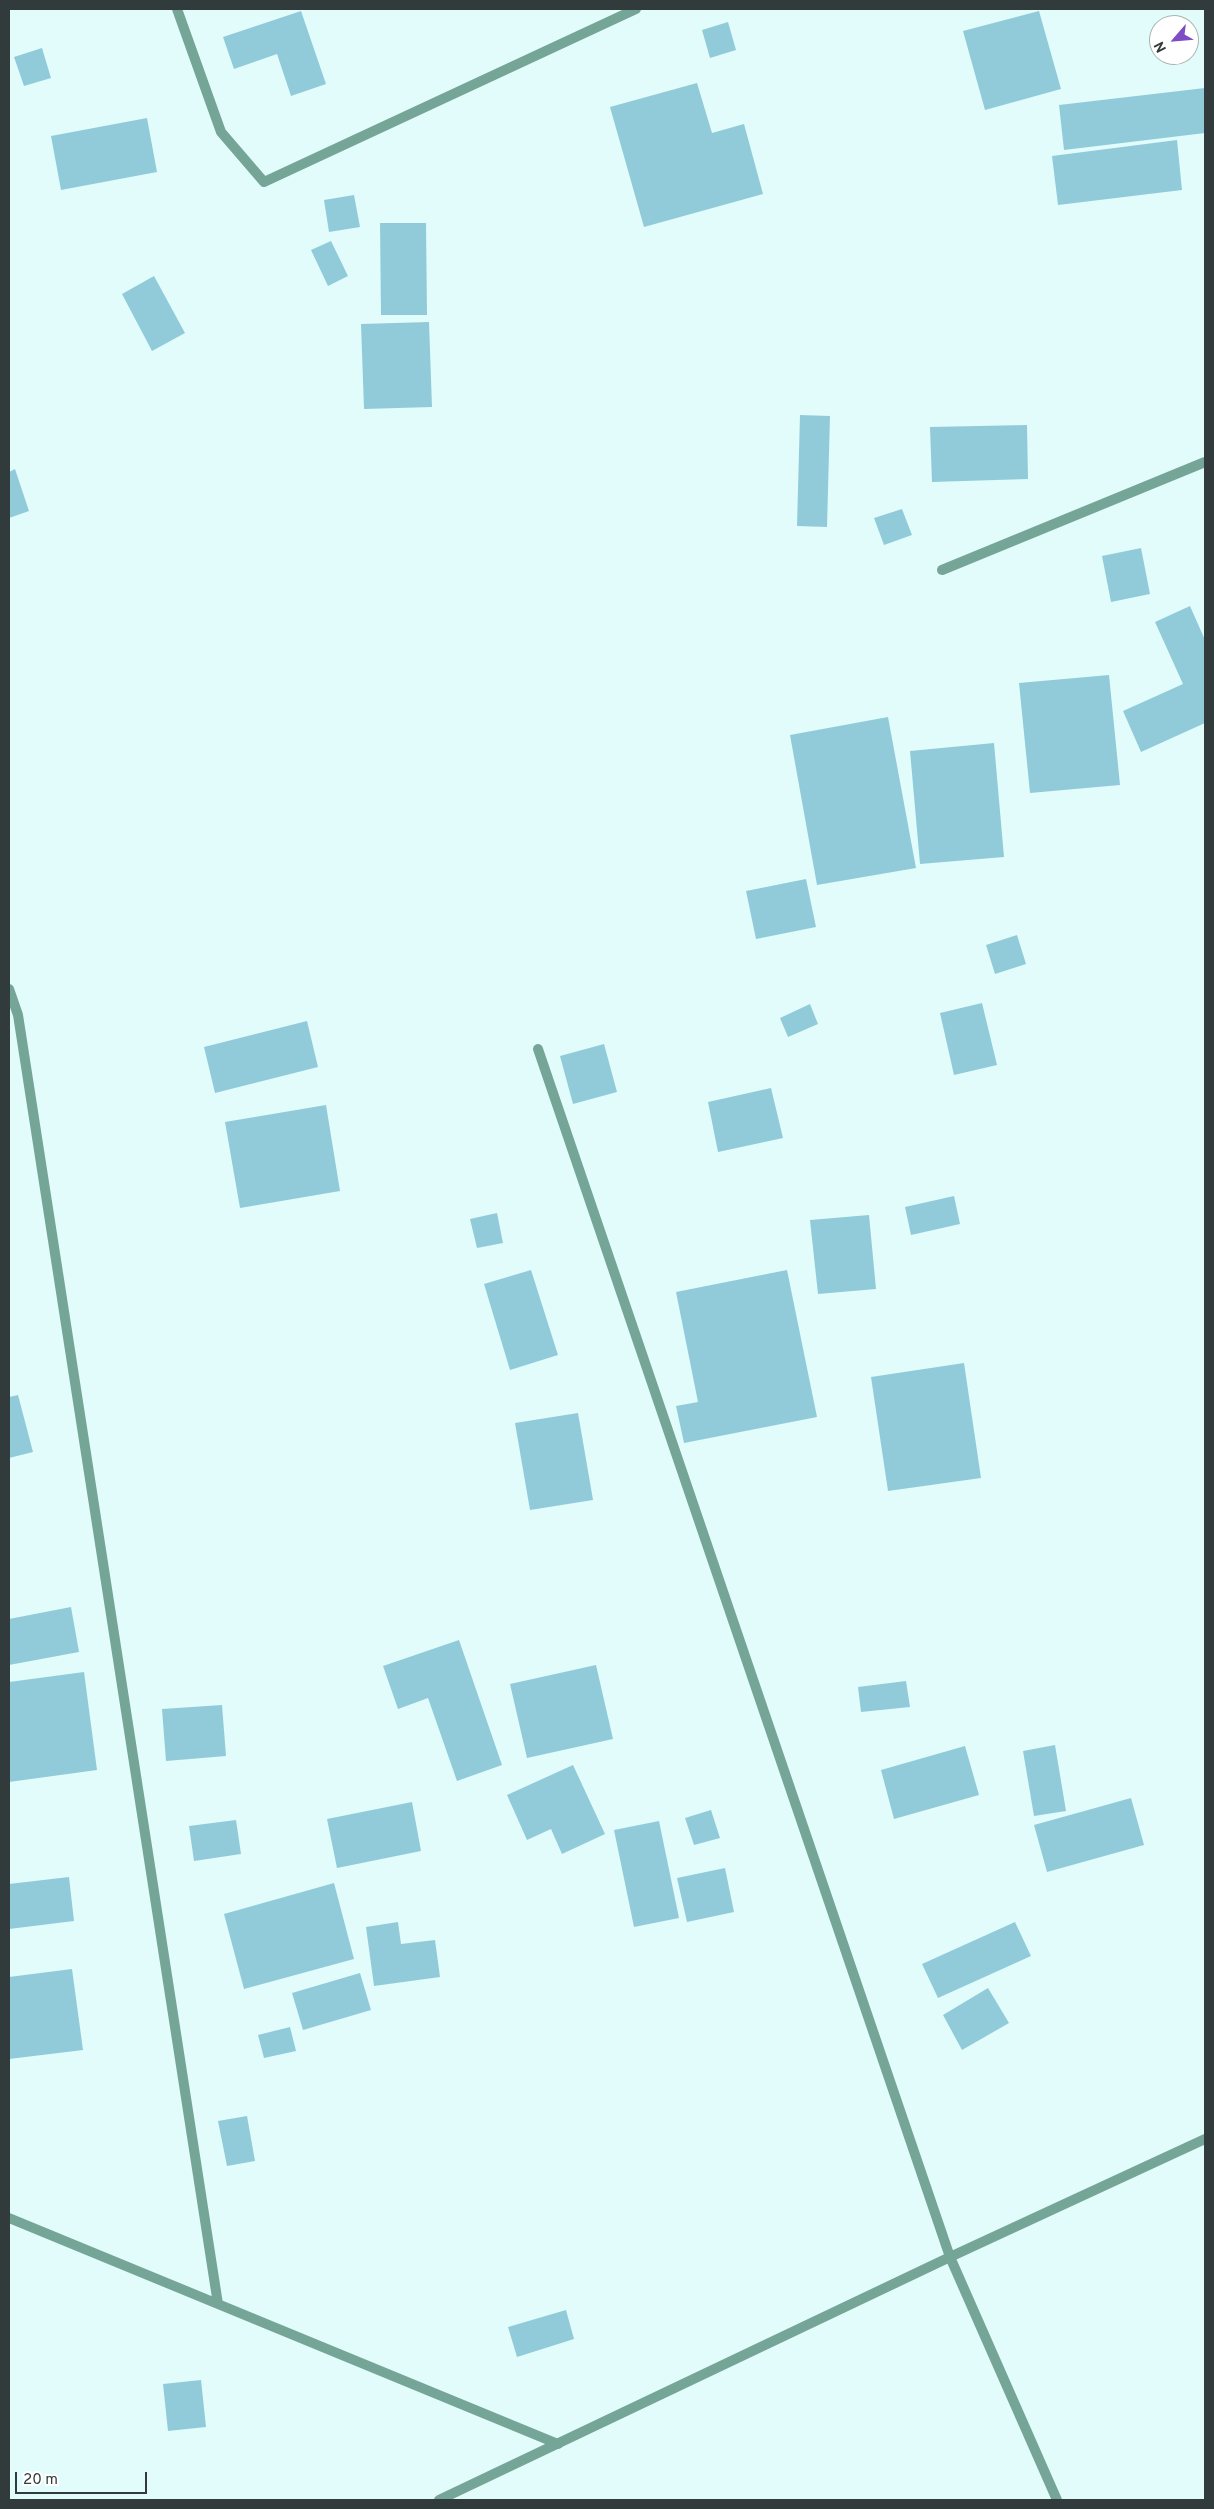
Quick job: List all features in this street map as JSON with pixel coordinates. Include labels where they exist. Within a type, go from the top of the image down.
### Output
[{"type":"street","points":[[177,9],[221,132],[264,182],[636,9]]},
{"type":"street","points":[[942,570],[1205,462]]},
{"type":"street","points":[[9,989],[19,1024],[218,2304]]},
{"type":"street","points":[[538,1048],[950,2257],[1057,2500]]},
{"type":"street","points":[[439,2500],[950,2257],[1205,2139]]},
{"type":"street","points":[[9,2218],[558,2444]]},
{"type":"building","points":[[301,11],[326,84],[291,96],[277,54],[234,69],[223,37]]},
{"type":"building","points":[[1039,11],[1061,89],[985,110],[963,31]]},
{"type":"building","points":[[728,22],[736,50],[710,58],[702,30]]},
{"type":"building","points":[[42,48],[51,78],[24,86],[14,57]]},
{"type":"building","points":[[697,83],[712,133],[744,124],[763,194],[644,227],[610,107]]},
{"type":"building","points":[[1205,88],[1205,133],[1064,150],[1059,105]]},
{"type":"building","points":[[147,118],[157,172],[61,190],[51,136]]},
{"type":"building","points":[[1177,140],[1182,190],[1058,205],[1052,156]]},
{"type":"building","points":[[354,195],[360,227],[329,232],[324,200]]},
{"type":"building","points":[[380,223],[426,223],[427,315],[381,315]]},
{"type":"building","points":[[331,241],[348,276],[328,286],[311,250]]},
{"type":"building","points":[[154,276],[185,333],[152,351],[122,294]]},
{"type":"building","points":[[429,322],[432,407],[364,409],[361,324]]},
{"type":"building","points":[[800,415],[830,416],[827,527],[797,526]]},
{"type":"building","points":[[1027,425],[1028,479],[932,482],[930,427]]},
{"type":"building","points":[[15,469],[29,511],[9,518],[9,472]]},
{"type":"building","points":[[902,509],[912,535],[884,545],[874,518]]},
{"type":"building","points":[[1141,548],[1150,594],[1111,602],[1102,556]]},
{"type":"building","points":[[1190,606],[1205,640],[1205,723],[1141,752],[1123,711],[1183,684],[1155,622]]},
{"type":"building","points":[[1109,675],[1120,785],[1030,793],[1019,683]]},
{"type":"building","points":[[888,717],[916,868],[817,885],[790,735]]},
{"type":"building","points":[[994,743],[1004,857],[920,864],[910,751]]},
{"type":"building","points":[[806,879],[816,927],[756,939],[746,891]]},
{"type":"building","points":[[1017,935],[1026,964],[995,974],[986,945]]},
{"type":"building","points":[[982,1003],[997,1065],[954,1075],[940,1013]]},
{"type":"building","points":[[810,1004],[818,1024],[788,1037],[780,1018]]},
{"type":"building","points":[[307,1021],[318,1067],[215,1093],[204,1047]]},
{"type":"building","points":[[604,1044],[617,1092],[573,1104],[560,1056]]},
{"type":"building","points":[[771,1088],[783,1138],[718,1152],[708,1102]]},
{"type":"building","points":[[326,1105],[340,1191],[240,1208],[225,1122]]},
{"type":"building","points":[[954,1196],[960,1224],[911,1235],[905,1207]]},
{"type":"building","points":[[497,1213],[503,1243],[477,1248],[470,1219]]},
{"type":"building","points":[[869,1215],[876,1289],[818,1294],[810,1220]]},
{"type":"building","points":[[531,1270],[558,1355],[510,1370],[484,1284]]},
{"type":"building","points":[[787,1270],[817,1417],[684,1443],[676,1406],[698,1402],[676,1292]]},
{"type":"building","points":[[964,1363],[981,1478],[888,1491],[871,1377]]},
{"type":"building","points":[[18,1395],[33,1452],[9,1458],[9,1397]]},
{"type":"building","points":[[578,1413],[593,1500],[530,1510],[515,1423]]},
{"type":"building","points":[[71,1607],[79,1652],[9,1665],[9,1619]]},
{"type":"building","points":[[459,1640],[502,1765],[457,1781],[428,1698],[398,1709],[383,1666]]},
{"type":"building","points":[[596,1665],[613,1739],[527,1758],[510,1684]]},
{"type":"building","points":[[84,1672],[97,1770],[9,1782],[9,1682]]},
{"type":"building","points":[[906,1681],[910,1707],[861,1712],[858,1687]]},
{"type":"building","points":[[222,1705],[226,1756],[166,1761],[162,1709]]},
{"type":"building","points":[[1055,1745],[1066,1811],[1034,1816],[1023,1751]]},
{"type":"building","points":[[965,1746],[979,1795],[894,1819],[881,1770]]},
{"type":"building","points":[[573,1765],[605,1834],[562,1854],[551,1829],[527,1840],[507,1795]]},
{"type":"building","points":[[1131,1798],[1144,1845],[1047,1872],[1034,1825]]},
{"type":"building","points":[[412,1802],[421,1851],[337,1868],[327,1819]]},
{"type":"building","points":[[711,1810],[720,1838],[694,1845],[685,1818]]},
{"type":"building","points":[[236,1820],[241,1854],[194,1861],[189,1826]]},
{"type":"building","points":[[659,1821],[679,1918],[634,1927],[614,1830]]},
{"type":"building","points":[[725,1868],[734,1912],[687,1922],[677,1878]]},
{"type":"building","points":[[69,1877],[74,1921],[9,1929],[9,1884]]},
{"type":"building","points":[[334,1883],[354,1959],[244,1989],[224,1914]]},
{"type":"building","points":[[398,1922],[401,1944],[435,1940],[440,1977],[374,1986],[366,1927]]},
{"type":"building","points":[[1015,1922],[1031,1956],[938,1998],[922,1964]]},
{"type":"building","points":[[72,1969],[83,2050],[9,2059],[9,1977]]},
{"type":"building","points":[[360,1973],[371,2010],[303,2030],[292,1993]]},
{"type":"building","points":[[988,1988],[1009,2023],[962,2050],[943,2015]]},
{"type":"building","points":[[290,2027],[296,2051],[264,2058],[258,2035]]},
{"type":"building","points":[[247,2116],[255,2161],[227,2166],[218,2121]]},
{"type":"building","points":[[566,2310],[574,2339],[517,2357],[508,2327]]},
{"type":"building","points":[[201,2380],[206,2427],[168,2431],[163,2384]]}]
